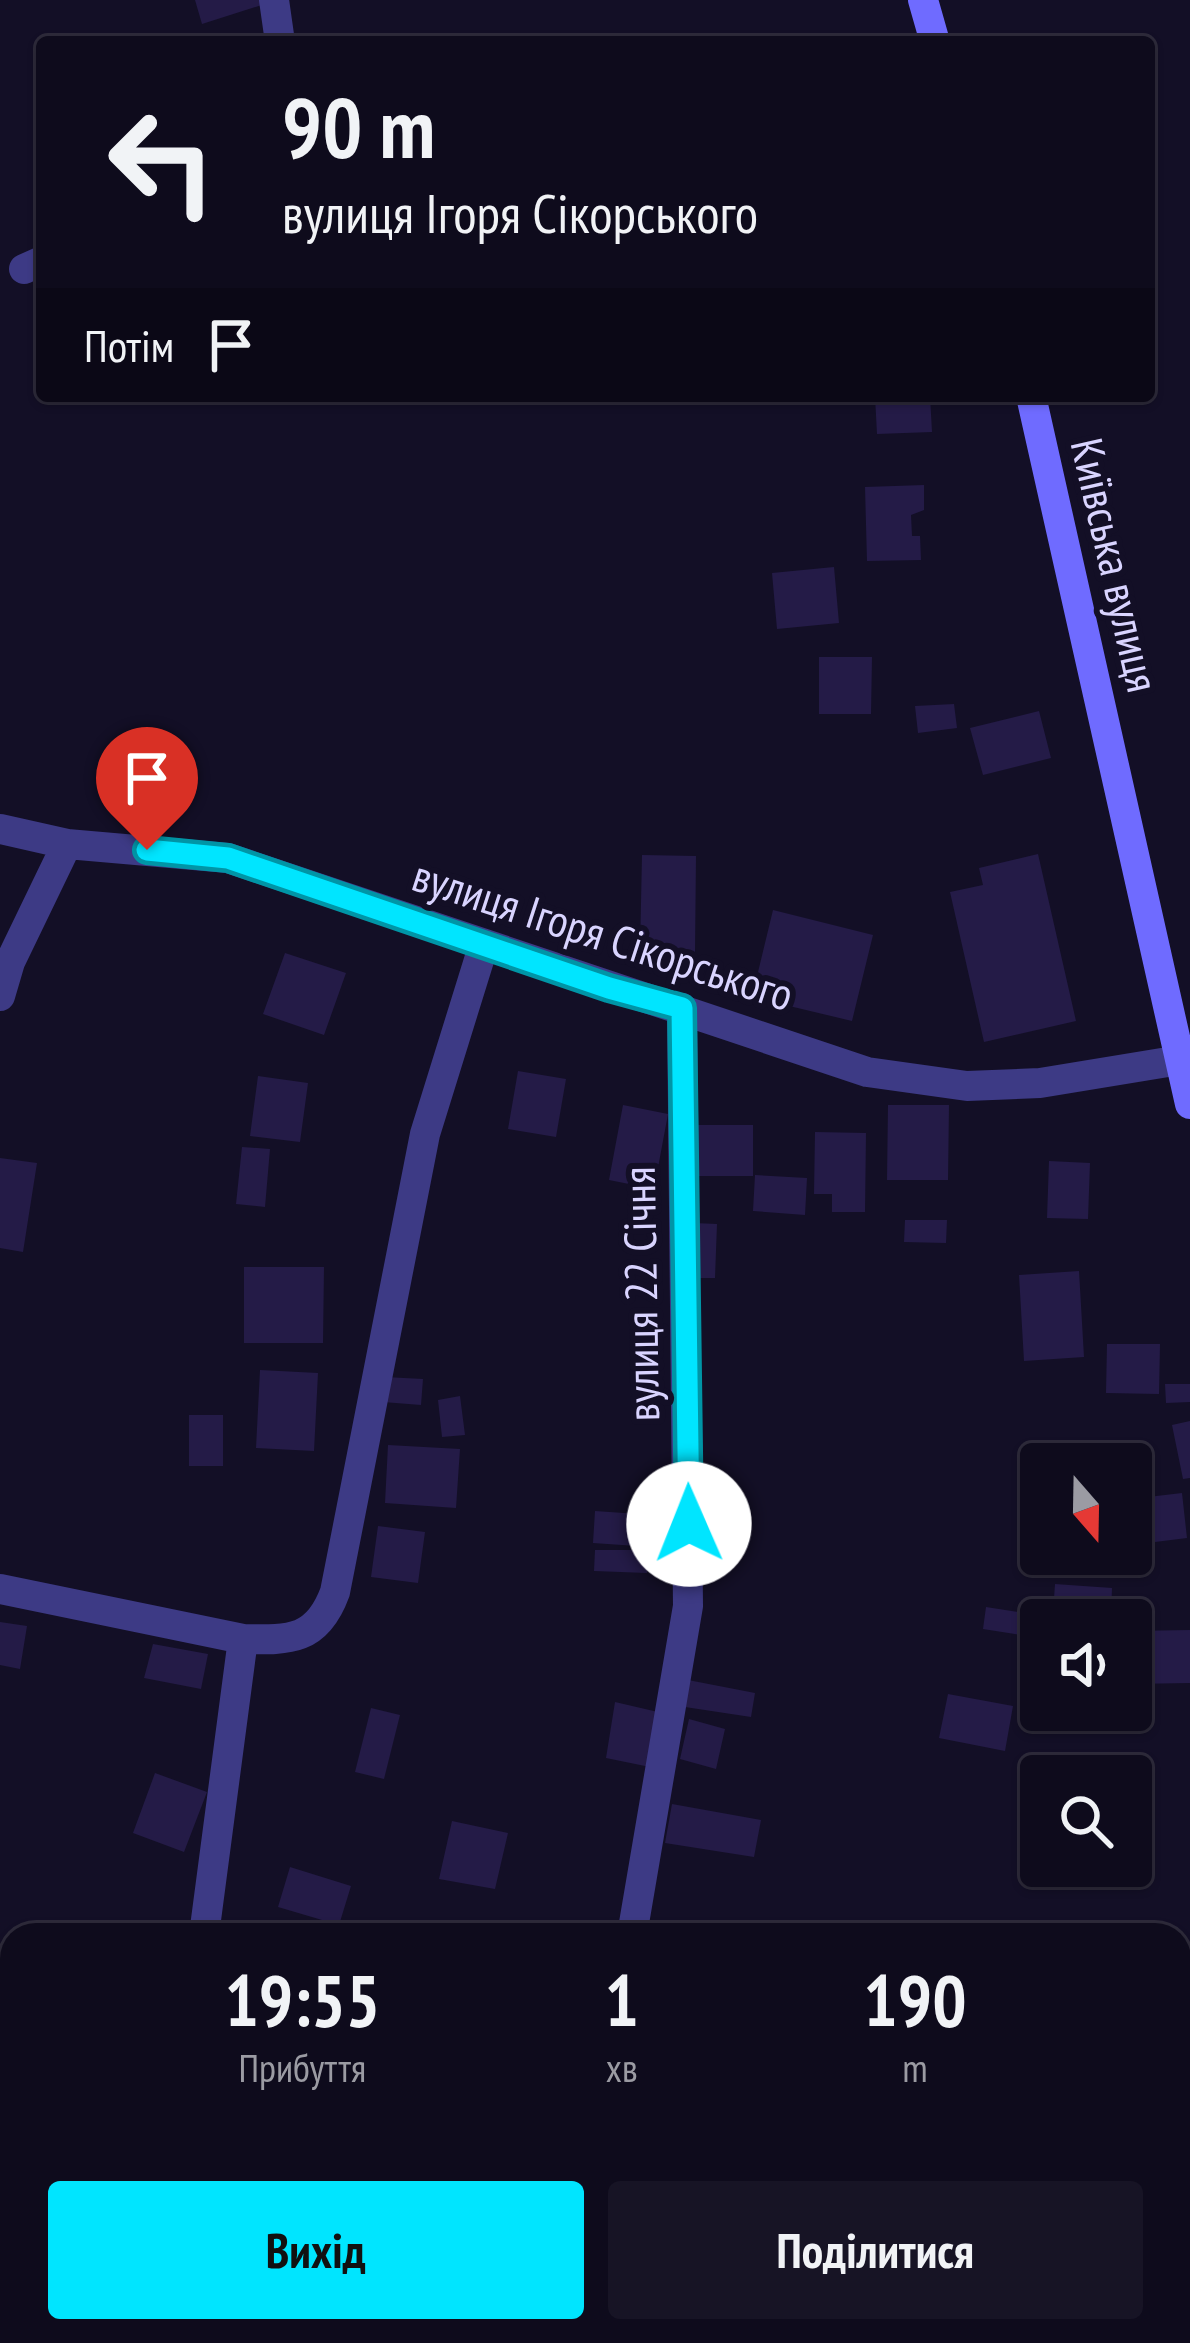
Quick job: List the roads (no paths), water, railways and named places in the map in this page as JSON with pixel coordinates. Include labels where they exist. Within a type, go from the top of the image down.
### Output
[{"type":"street","points":[[274,0],[279,36]]},
{"type":"street","points":[[923,0],[933,36]]},
{"type":"street","name":"Київська вулиця","points":[[1032,402],[1190,1104]]},
{"type":"street","name":"вулиця Ігоря Сікорського","points":[[0,829],[67,844],[228,858],[867,1072],[967,1086],[1040,1083],[1180,1060]]},
{"type":"street","points":[[0,996],[10,962],[67,844]]},
{"type":"street","points":[[0,1589],[243,1639],[282,1640],[309,1632],[327,1615],[425,1134],[484,944]]},
{"type":"street","name":"вулиця 22 Січня","points":[[634,1923],[688,1606],[682,1008]]},
{"type":"street","points":[[206,1923],[243,1639]]}]
